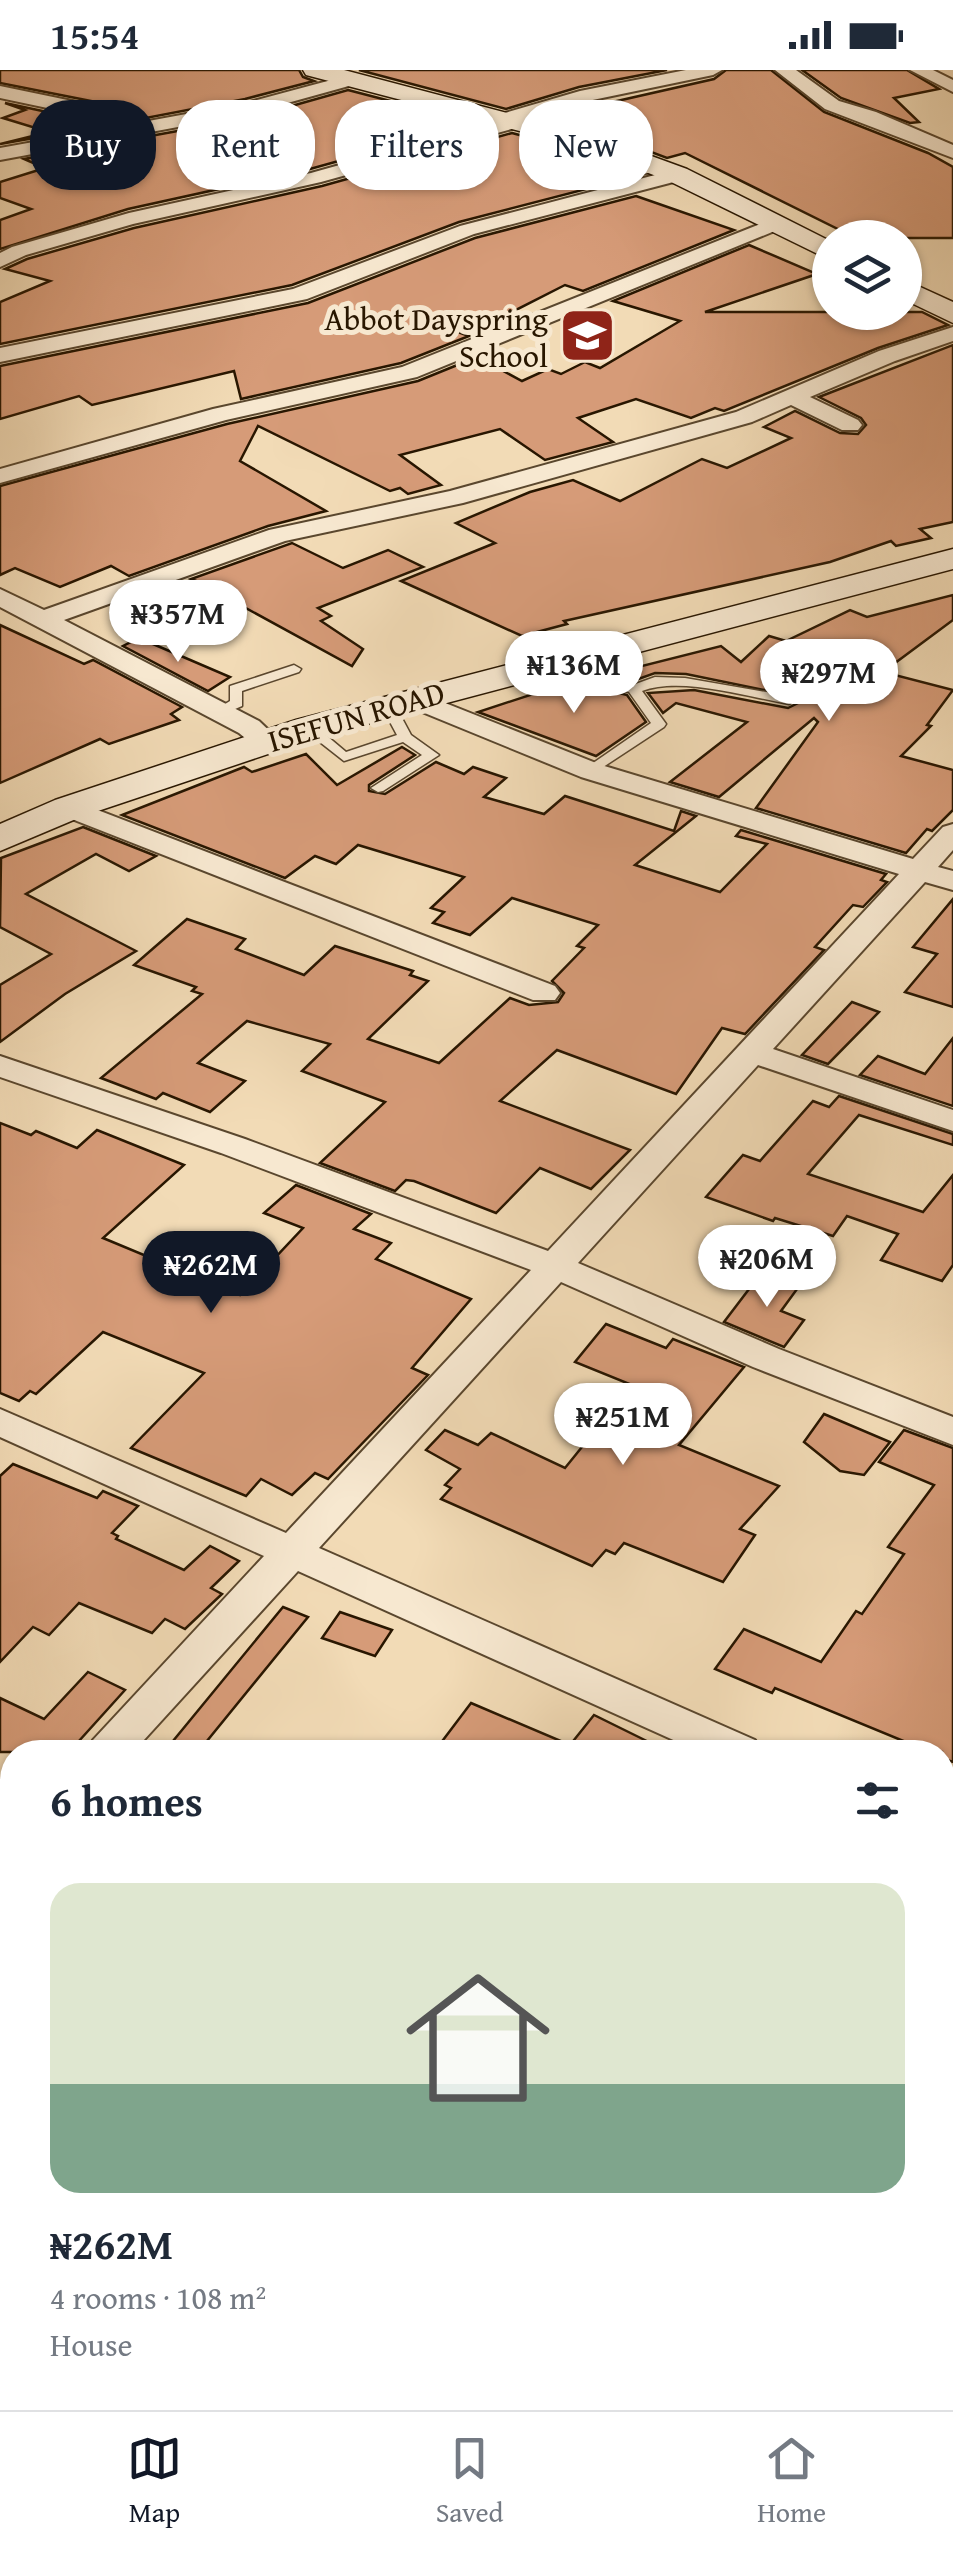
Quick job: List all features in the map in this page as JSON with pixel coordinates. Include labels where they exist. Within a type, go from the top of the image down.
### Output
[{"type":"street","points":[[315,70],[593,142],[668,171],[812,243]]},
{"type":"street","points":[[0,261],[19,251],[129,219],[314,178],[580,97],[713,70]]},
{"type":"street","points":[[784,70],[832,105],[869,116],[953,152]]},
{"type":"street","points":[[919,70],[953,87]]},
{"type":"street","points":[[0,154],[248,108],[346,75]]},
{"type":"street","points":[[0,92],[53,106],[160,124]]},
{"type":"street","points":[[512,120],[612,141],[697,176],[812,233]]},
{"type":"street","points":[[0,356],[299,294],[466,230],[668,171]]},
{"type":"street","points":[[0,476],[221,414],[409,372],[776,224]]},
{"type":"street","points":[[922,288],[953,304]]},
{"type":"street","points":[[922,298],[953,314]]},
{"type":"street","points":[[45,618],[278,535],[454,498],[744,417],[953,334]]},
{"type":"street","points":[[790,396],[850,425]]},
{"type":"street","name":"ISEFUN ROAD","points":[[0,810],[245,727],[558,642],[953,543]]},
{"type":"street","name":"ISEFUN ROAD","points":[[0,839],[245,727],[310,728],[403,715],[556,662],[953,559]]},
{"type":"street","points":[[0,597],[245,727]]},
{"type":"street","points":[[403,715],[953,881]]},
{"type":"street","points":[[68,808],[544,993]]},
{"type":"street","points":[[119,1740],[953,833]]},
{"type":"street","points":[[751,1052],[953,1121]]},
{"type":"street","points":[[0,1066],[234,1146],[552,1265],[766,1358],[953,1432]]},
{"type":"street","points":[[0,1422],[713,1740]]},
{"type":"lane","points":[[653,174],[668,171]]},
{"type":"lane","points":[[556,662],[579,674],[634,690],[659,724],[592,771]]},
{"type":"lane","points":[[245,727],[235,690],[294,669]]},
{"type":"lane","points":[[634,690],[655,680],[790,700]]},
{"type":"lane","points":[[378,788],[432,755],[403,715]]},
{"type":"building","points":[[0,70],[299,70],[303,77],[314,81],[240,100],[176,100],[176,112],[156,116],[156,100],[86,100],[0,83]]},
{"type":"building","points":[[359,70],[667,70],[579,87],[536,100],[519,100],[519,105],[506,109],[499,107],[499,100],[472,100]]},
{"type":"building","points":[[726,70],[771,70],[824,112],[928,153],[953,167],[953,238],[922,238],[922,220],[820,220],[685,153],[667,158],[653,153],[653,100],[621,100],[714,79]]},
{"type":"building","points":[[802,70],[907,70],[939,89],[894,98],[919,122],[910,123],[841,98]]},
{"type":"building","points":[[348,90],[386,100],[335,100],[335,162],[315,168],[313,100]]},
{"type":"building","points":[[5,103],[30,108],[30,126],[3,118],[25,110]]},
{"type":"building","points":[[176,131],[176,190],[214,190],[128,209],[0,249],[0,220],[31,209],[0,198],[0,182],[30,173],[30,190],[156,190],[156,135]]},
{"type":"building","points":[[519,135],[519,190],[583,190],[459,222],[292,285],[0,344],[0,302],[50,281],[5,269],[27,259],[134,228],[315,190],[335,182],[335,190],[499,190],[499,137]]},
{"type":"building","points":[[636,196],[734,230],[583,291],[565,285],[506,315],[455,331],[469,336],[401,363],[241,399],[234,371],[92,405],[79,396],[0,419],[0,366],[308,303],[475,238]]},
{"type":"building","points":[[749,245],[812,272],[812,276],[705,312],[812,312],[812,330],[922,330],[922,312],[948,325],[878,348],[724,411],[715,408],[691,418],[636,399],[578,418],[613,442],[545,460],[500,429],[400,455],[441,485],[408,494],[400,488],[390,491],[258,426],[240,461],[326,511],[268,526],[129,576],[111,566],[60,587],[15,568],[0,575],[0,486],[227,424],[418,381],[477,357],[522,381],[548,369],[561,374],[585,362],[600,368],[680,321],[613,301]]},
{"type":"building","points":[[953,345],[953,522],[920,529],[931,538],[896,546],[891,541],[830,562],[564,621],[567,624],[522,636],[401,581],[495,543],[456,523],[530,492],[573,480],[620,501],[702,459],[727,468],[791,438],[764,427],[795,411],[840,433],[858,434],[866,425],[861,418],[819,397]]},
{"type":"building","points":[[292,543],[343,568],[388,550],[423,567],[318,608],[331,616],[321,621],[363,649],[352,666],[233,601],[239,598],[191,579]]},
{"type":"building","points":[[953,595],[953,620],[883,672],[953,690],[927,725],[931,726],[901,756],[953,770],[953,810],[932,831],[927,829],[906,853],[756,808],[818,722],[814,718],[719,797],[670,782],[747,722],[676,703],[663,713],[648,693],[694,690],[788,708],[798,703],[798,697],[686,674],[655,673],[633,681],[610,674],[721,646],[741,662],[769,636],[786,641],[850,610],[867,617]]},
{"type":"building","points":[[0,625],[84,664],[93,660],[182,707],[171,714],[179,720],[109,744],[100,739],[0,783]]},
{"type":"building","points":[[139,638],[230,677],[208,691],[123,646]]},
{"type":"building","points":[[573,681],[627,695],[646,722],[596,756],[478,712]]},
{"type":"building","points":[[402,747],[415,755],[369,785],[369,791],[385,794],[436,762],[464,774],[473,767],[506,778],[484,797],[544,814],[565,796],[674,831],[681,811],[696,816],[635,865],[720,892],[767,844],[736,836],[741,830],[886,874],[881,880],[887,882],[863,907],[853,905],[815,947],[824,950],[745,1034],[722,1028],[676,1094],[557,1050],[500,1101],[630,1150],[591,1189],[540,1168],[496,1213],[414,1181],[406,1180],[395,1191],[320,1163],[385,1102],[302,1071],[330,1044],[247,1021],[198,1063],[245,1081],[210,1112],[163,1093],[156,1099],[101,1078],[202,994],[192,991],[196,987],[134,965],[187,919],[245,939],[236,949],[304,975],[335,946],[413,971],[410,975],[428,981],[368,1039],[439,1063],[510,998],[529,1005],[558,1002],[564,993],[552,981],[584,948],[577,946],[598,925],[512,898],[470,935],[433,923],[444,912],[431,908],[464,877],[358,845],[336,864],[315,856],[285,878],[122,815],[244,767],[252,772],[306,754],[337,785]]},
{"type":"building","points":[[83,827],[156,856],[129,871],[96,854],[26,894],[136,951],[65,994],[0,1042],[0,985],[51,954],[0,927],[1,858]]},
{"type":"building","points":[[953,899],[953,1007],[905,992],[937,954],[913,947]]},
{"type":"building","points":[[852,1002],[879,1012],[828,1064],[802,1055]]},
{"type":"building","points":[[953,1038],[953,1106],[860,1075],[878,1056],[925,1074]]},
{"type":"building","points":[[839,1096],[953,1134],[953,1145],[859,1115],[808,1174],[923,1212],[953,1175],[953,1265],[942,1281],[881,1260],[898,1234],[847,1216],[833,1236],[775,1218],[773,1221],[706,1197],[743,1155],[760,1161],[813,1101],[829,1107]]},
{"type":"building","points":[[0,1123],[31,1135],[36,1131],[77,1148],[97,1130],[184,1165],[103,1238],[240,1295],[303,1228],[264,1213],[296,1185],[371,1214],[354,1229],[391,1243],[376,1259],[471,1299],[412,1368],[428,1375],[328,1479],[315,1473],[292,1495],[261,1479],[246,1496],[131,1448],[204,1373],[103,1332],[36,1394],[30,1391],[19,1401],[0,1393]]},
{"type":"building","points":[[762,1272],[800,1285],[781,1311],[804,1320],[784,1347],[724,1322]]},
{"type":"building","points":[[606,1324],[666,1348],[673,1339],[744,1367],[679,1445],[779,1486],[740,1529],[755,1535],[723,1582],[624,1543],[615,1554],[606,1550],[592,1566],[441,1499],[451,1488],[445,1485],[460,1469],[426,1450],[445,1430],[478,1445],[491,1433],[565,1468],[632,1385],[575,1362]]},
{"type":"building","points":[[824,1414],[890,1442],[864,1475],[840,1471],[804,1442]]},
{"type":"building","points":[[904,1430],[953,1448],[953,1740],[901,1740],[775,1688],[772,1693],[715,1669],[744,1629],[821,1662],[856,1611],[862,1614],[904,1554],[888,1547],[934,1485],[879,1462]]},
{"type":"building","points":[[13,1464],[97,1498],[103,1491],[138,1506],[112,1533],[118,1536],[116,1539],[184,1570],[210,1546],[239,1561],[211,1588],[222,1594],[185,1629],[165,1619],[152,1633],[79,1603],[49,1635],[33,1627],[0,1662],[0,1476]]},
{"type":"building","points":[[283,1607],[308,1617],[208,1740],[174,1740]]},
{"type":"building","points":[[340,1612],[392,1630],[375,1656],[322,1638]]},
{"type":"building","points":[[88,1672],[125,1690],[80,1740],[0,1740],[0,1698],[44,1719]]},
{"type":"building","points":[[471,1703],[558,1740],[443,1740]]},
{"type":"building","points":[[594,1715],[645,1740],[574,1740]]},
{"type":"place","name":"Abbot Dayspring School","points":[[587,336]]}]
